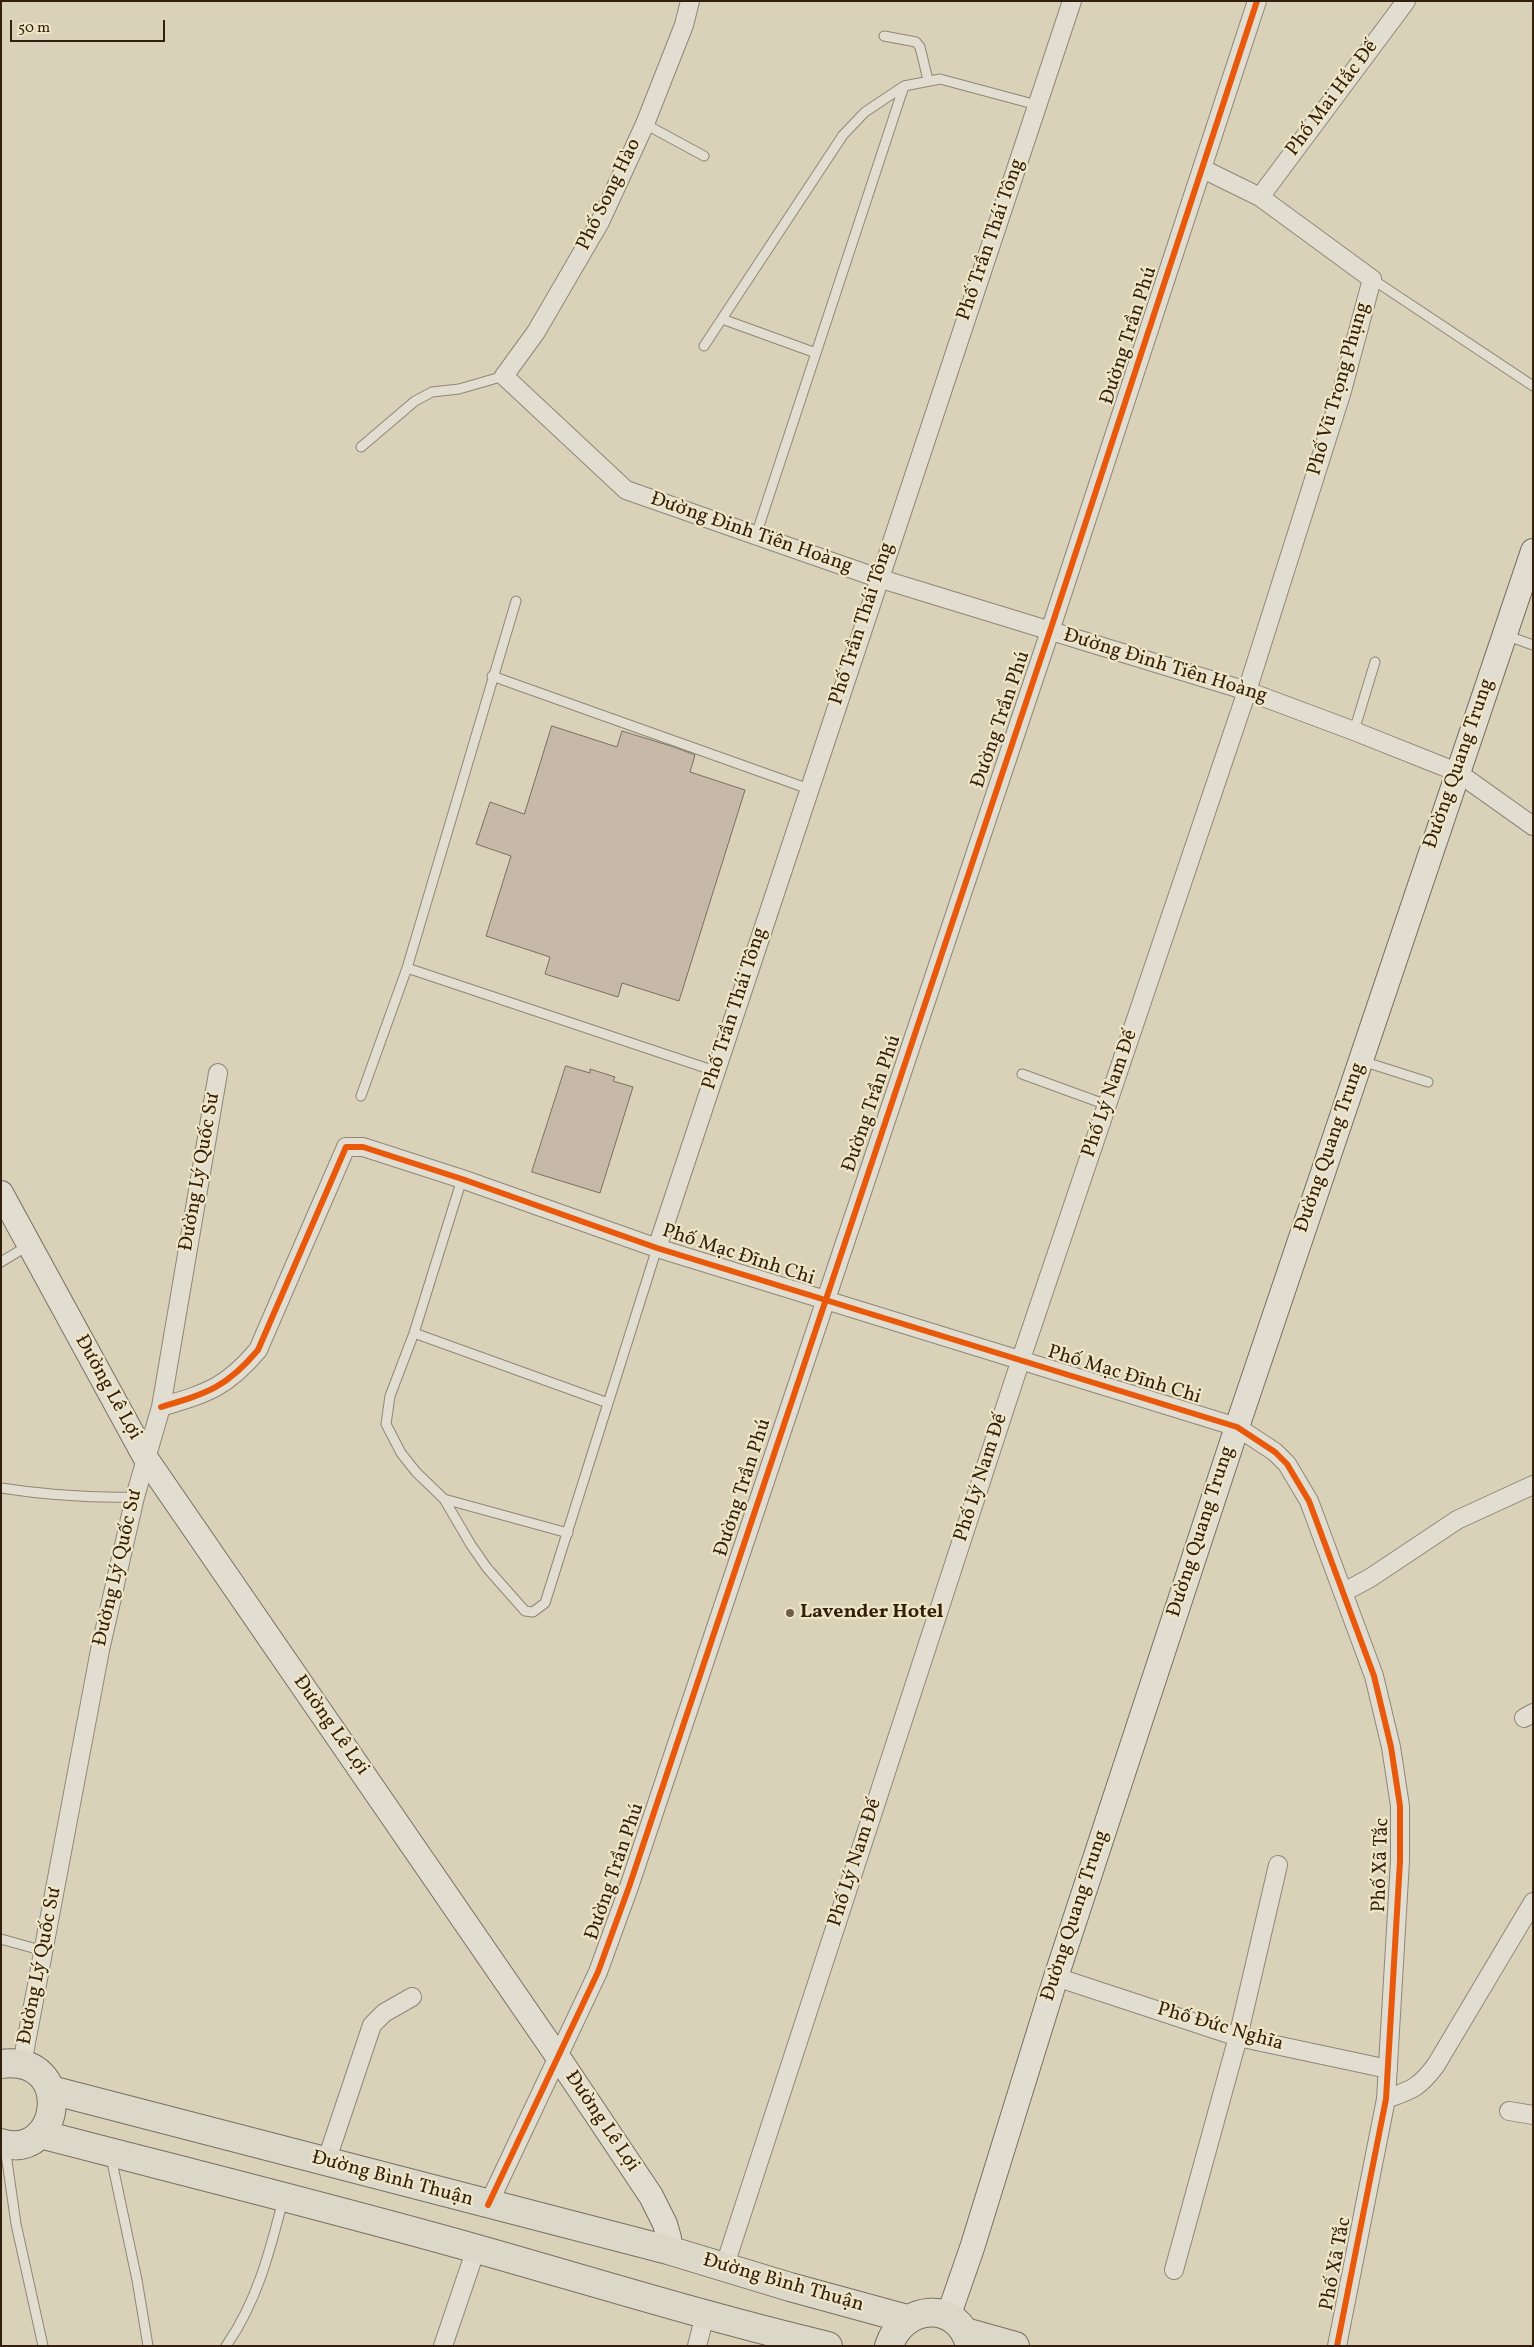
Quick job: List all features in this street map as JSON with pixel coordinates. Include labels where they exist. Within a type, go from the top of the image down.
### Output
[{"type":"highway","points":[[3,2143],[18,2144],[30,2141],[40,2134],[52,2114],[51,2090],[44,2078],[35,2070],[12,2064]]},
{"type":"highway","name":"Đường Bình Thuận","points":[[51,2090],[488,2205],[668,2250],[724,2268],[906,2319]]},
{"type":"highway","points":[[40,2134],[284,2197],[705,2314],[828,2346]]},
{"type":"highway","points":[[888,2346],[898,2327],[906,2319],[926,2312],[961,2332],[1015,2346]]},
{"type":"main road","name":"Đường Quang Trung","points":[[961,2332],[972,2248],[1056,1978],[1237,1427],[1533,551]]},
{"type":"main road","name":"Đường Lê Lợi","points":[[1,1193],[145,1457],[558,2057],[651,2196],[665,2224],[668,2250]]},
{"type":"street","name":"Phố Song Hào","points":[[504,376],[536,332],[600,222],[645,124],[684,25],[690,1]]},
{"type":"street","name":"Phố Trần Thái Tông","points":[[657,1248],[878,578],[1072,1]]},
{"type":"street","name":"Đường Trần Phú","points":[[488,2205],[598,1972],[628,1887],[1050,631],[1257,1]]},
{"type":"street","name":"Phố Mai Hắc Đế","points":[[1260,198],[1406,1]]},
{"type":"street","name":"Phố Vũ Trọng Phụng","points":[[1203,169],[1260,198],[1372,280],[1342,391],[1247,691]]},
{"type":"street","name":"Đường Đinh Tiên Hoàng","points":[[504,376],[626,490],[878,578],[1247,691],[1457,772],[1533,826]]},
{"type":"street","name":"Phố Lý Nam Đế","points":[[724,2268],[1020,1362],[1247,691]]},
{"type":"street","name":"Đường Lý Quốc Sư","points":[[12,2064],[44,1951],[100,1650],[145,1457],[161,1407],[218,1073]]},
{"type":"street","name":"Phố Mạc Đĩnh Chi","points":[[161,1407],[214,1389],[238,1373],[258,1350],[346,1147],[363,1147],[462,1179],[657,1248],[1020,1362],[1237,1427]]},
{"type":"street","name":"Phố Xã Tắc","points":[[1237,1427],[1275,1452],[1297,1479],[1309,1501],[1344,1592],[1383,1708],[1400,1806],[1400,1860],[1386,2099],[1338,2346]]},
{"type":"street","points":[[1344,1592],[1370,1578],[1457,1520],[1533,1485]]},
{"type":"street","points":[[1174,2270],[1238,2037],[1278,1865]]},
{"type":"street","points":[[1386,2099],[1412,2090],[1423,2082],[1432,2071],[1533,1902]]},
{"type":"street","name":"Phố Đức Nghĩa","points":[[1056,1978],[1238,2037],[1388,2068]]},
{"type":"street","points":[[326,2162],[372,2025],[384,2013],[412,1997]]},
{"type":"street","points":[[1509,2112],[1533,2115]]},
{"type":"street","points":[[443,2346],[476,2249]]},
{"type":"street","points":[[697,2346],[705,2314]]},
{"type":"lane","points":[[884,36],[916,42],[920,47],[928,80]]},
{"type":"lane","points":[[704,346],[843,135],[865,112],[904,86],[940,79],[1037,106]]},
{"type":"lane","points":[[756,535],[904,86]]},
{"type":"lane","points":[[645,124],[704,156]]},
{"type":"lane","points":[[1372,280],[1533,386]]},
{"type":"lane","points":[[722,319],[816,353]]},
{"type":"lane","points":[[361,447],[415,401],[432,392],[459,389],[504,376]]},
{"type":"lane","points":[[362,1096],[407,968],[492,676],[516,601]]},
{"type":"lane","points":[[1505,635],[1533,645]]},
{"type":"lane","points":[[1354,731],[1374,662]]},
{"type":"lane","points":[[492,676],[809,789]]},
{"type":"lane","points":[[407,968],[715,1071]]},
{"type":"lane","points":[[1360,1060],[1428,1082]]},
{"type":"lane","points":[[1022,1074],[1107,1105]]},
{"type":"lane","points":[[462,1179],[414,1333],[390,1396],[386,1424],[401,1453],[416,1472],[444,1499],[476,1553],[526,1611],[533,1612],[545,1603],[657,1248]]},
{"type":"lane","points":[[1,1262],[29,1245]]},
{"type":"lane","points":[[414,1333],[608,1403]]},
{"type":"lane","points":[[1,1488],[40,1494],[89,1498],[135,1497]]},
{"type":"lane","points":[[444,1499],[568,1533]]},
{"type":"lane","points":[[1,1939],[44,1951]]},
{"type":"lane","points":[[3,2143],[17,2232],[43,2346]]},
{"type":"lane","points":[[110,2152],[137,2280],[148,2346]]},
{"type":"lane","points":[[226,2346],[240,2327],[265,2269],[284,2197]]},
{"type":"building","points":[[552,726],[617,747],[622,731],[674,747],[695,755],[690,772],[745,790],[679,1001],[622,983],[618,997],[545,974],[550,957],[486,936],[511,856],[476,844],[490,802],[524,814]]},
{"type":"building","points":[[566,1066],[590,1073],[590,1069],[615,1077],[613,1081],[633,1087],[600,1193],[532,1172]]},
{"type":"cycle path","points":[[488,2205],[598,1972],[629,1887],[1050,631],[1257,1]]},
{"type":"cycle path","points":[[161,1407],[215,1388],[236,1373],[258,1350],[346,1147],[363,1147],[462,1179],[657,1248],[1237,1427],[1275,1452],[1287,1464],[1309,1501],[1374,1676],[1391,1747],[1400,1806],[1400,1861],[1386,2099],[1337,2346]]},
{"type":"place","name":"Lavender Hotel","points":[[790,1613]]}]
